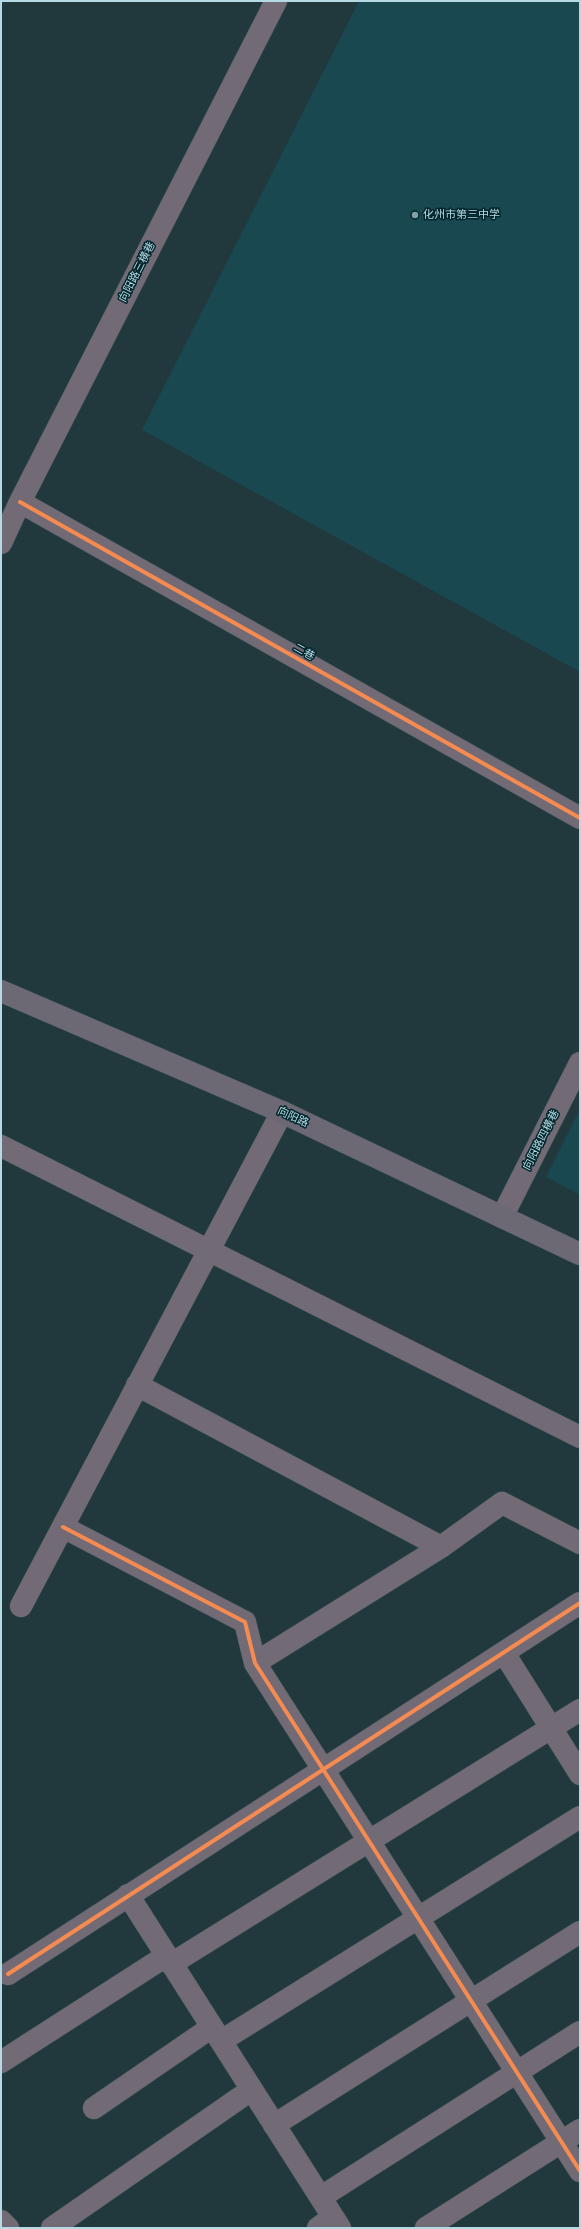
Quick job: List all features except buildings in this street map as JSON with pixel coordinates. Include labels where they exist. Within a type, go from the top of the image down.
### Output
[{"type":"main road","name":"向阳路","points":[[1,991],[282,1112],[580,1254]]},
{"type":"street","name":"向阳路三横巷","points":[[1,543],[20,502],[276,1]]},
{"type":"street","name":"二巷","points":[[20,502],[580,818]]},
{"type":"street","name":"向阳路四横巷","points":[[502,1217],[580,1063]]},
{"type":"street","points":[[21,1606],[282,1112]]},
{"type":"street","points":[[1,1146],[580,1437]]},
{"type":"street","points":[[137,1385],[441,1547]]},
{"type":"street","points":[[255,1663],[441,1547],[502,1503],[580,1543]]},
{"type":"street","points":[[63,1527],[245,1622],[255,1663],[580,2171]]},
{"type":"street","points":[[8,1974],[580,1603]]},
{"type":"street","points":[[504,1653],[580,1774]]},
{"type":"street","points":[[1,2062],[168,1960],[369,1841],[580,1710]]},
{"type":"street","points":[[94,2108],[216,2034],[418,1918],[580,1817]]},
{"type":"street","points":[[128,1895],[251,2090],[321,2197],[330,2224]]},
{"type":"street","points":[[274,2125],[580,1932]]},
{"type":"street","points":[[321,2197],[580,2032]]},
{"type":"street","points":[[52,2228],[251,2090]]},
{"type":"street","points":[[426,2228],[580,2130]]},
{"type":"street","points":[[1,2221],[8,2228]]},
{"type":"shaded area","name":"化州市第三中学","points":[[359,1],[580,1],[580,672],[142,430]]},
{"type":"shaded area","points":[[580,1109],[580,1195],[546,1177]]},
{"type":"cycle path","points":[[20,502],[580,818]]},
{"type":"cycle path","points":[[63,1527],[245,1622],[255,1663],[580,2171]]},
{"type":"cycle path","points":[[8,1974],[580,1603]]},
{"type":"place","name":"化州市第三中学","points":[[415,215]]}]
